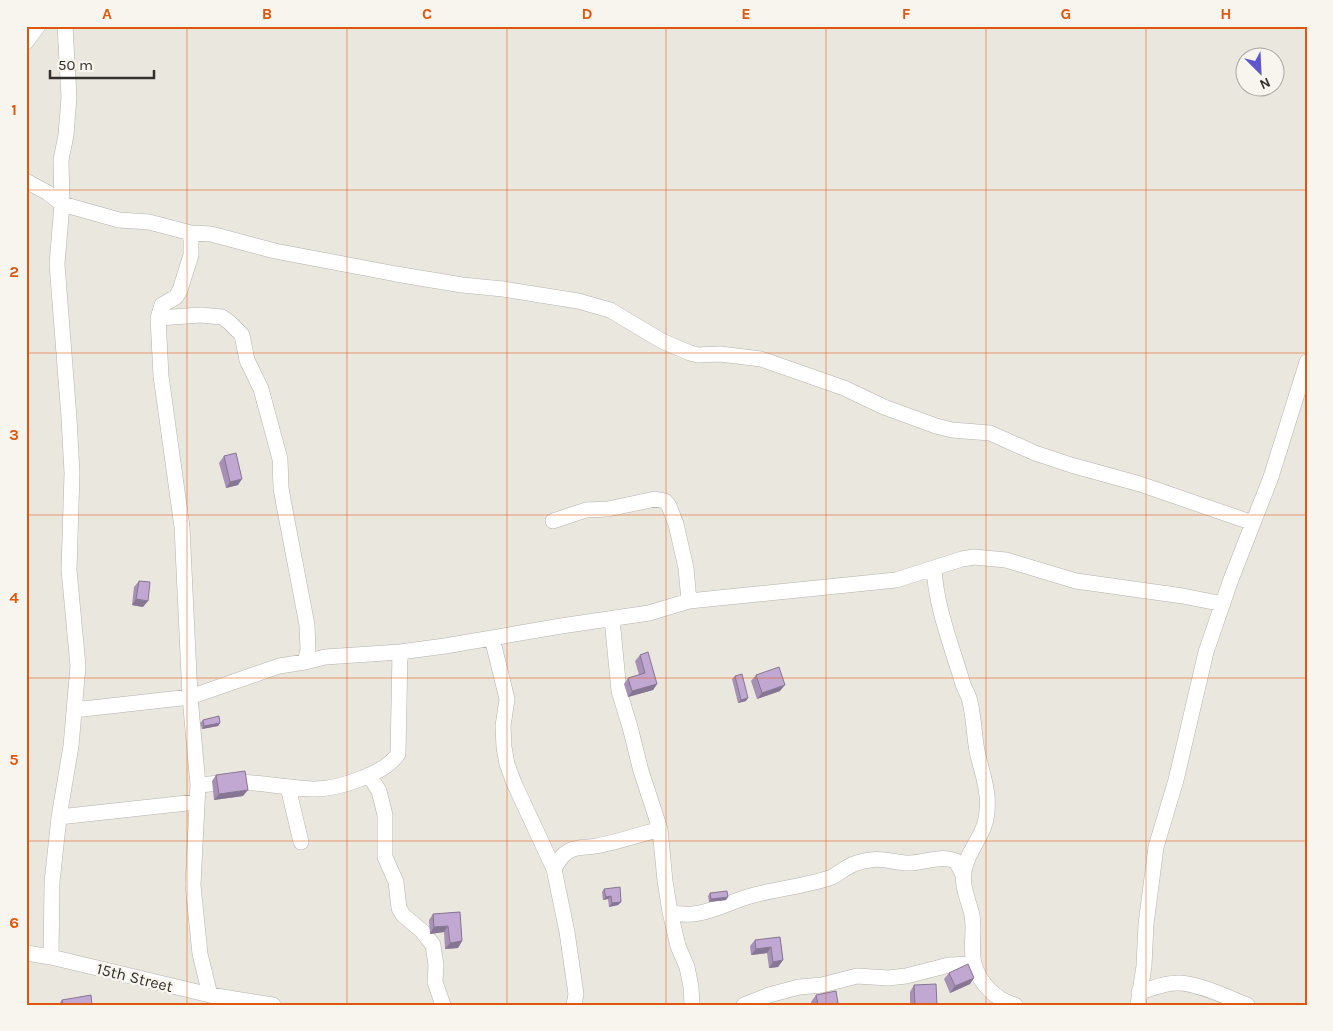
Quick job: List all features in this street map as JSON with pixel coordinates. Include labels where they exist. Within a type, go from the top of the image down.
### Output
[{"type":"street","points":[[26,42],[38,26]]},
{"type":"street","points":[[51,957],[52,882],[59,818],[71,746],[78,666],[70,570],[72,472],[57,264],[62,204],[61,160],[66,135],[69,97],[65,26]]},
{"type":"street","points":[[26,181],[48,193],[62,204],[119,220],[149,222],[191,233],[211,234],[275,251],[406,275],[594,305],[610,310],[662,341],[690,353],[761,358],[844,388],[884,407],[936,426],[952,430],[990,433],[1035,453],[1140,484],[1253,523]]},
{"type":"street","points":[[191,233],[191,255],[180,290],[176,297],[162,305],[158,318],[161,376],[182,527],[190,697],[198,785],[193,884],[200,954],[210,995]]},
{"type":"street","points":[[158,318],[201,315],[222,317],[230,322],[242,335],[247,360],[262,389],[280,459],[281,488],[307,625],[308,650],[305,662]]},
{"type":"street","points":[[1139,999],[1156,847],[1176,780],[1206,652],[1277,460],[1307,362]]},
{"type":"street","points":[[553,521],[586,510],[617,508],[655,500],[665,502],[669,506],[676,524],[686,568],[689,601]]},
{"type":"street","points":[[74,710],[190,697],[280,666],[325,657],[400,652],[492,638],[649,613],[689,601],[896,580],[962,559],[985,558],[1006,560],[1076,581],[1183,596],[1223,604]]},
{"type":"street","points":[[934,568],[935,585],[940,607],[952,651],[970,701],[977,750],[987,796],[986,821],[972,848],[963,875],[963,883],[972,916],[974,964],[991,993],[1015,1005]]},
{"type":"street","points":[[612,619],[619,692],[660,829],[670,912],[678,946],[687,967],[692,1005]]},
{"type":"street","points":[[492,638],[507,699],[503,726],[507,764],[554,869],[567,932],[576,994],[574,1005]]},
{"type":"street","points":[[198,785],[240,782],[315,789],[341,784],[384,769],[394,761],[398,754],[400,652]]},
{"type":"street","points":[[368,775],[381,797],[385,815],[385,857],[396,882],[399,908],[403,915],[422,931],[433,946],[436,965],[435,982],[443,1005]]},
{"type":"street","points":[[288,787],[301,842]]},
{"type":"street","points":[[59,818],[196,802]]},
{"type":"street","points":[[554,869],[561,856],[568,851],[660,829]]},
{"type":"street","points":[[670,912],[679,915],[690,915],[707,912],[751,895],[834,876],[853,864],[870,860],[878,859],[910,863],[932,859],[950,859],[956,861],[963,875]]},
{"type":"street","name":"15th Street","points":[[26,953],[51,957],[238,1003],[273,1005]]},
{"type":"street","points":[[744,1005],[791,989],[822,985],[857,976],[888,978],[906,976],[949,965],[974,964]]},
{"type":"street","points":[[1139,999],[1170,983],[1179,982],[1247,1005]]},
{"type":"building","points":[[236,453],[242,479],[230,482],[224,456]]},
{"type":"building","points":[[139,581],[150,582],[148,601],[136,599]]},
{"type":"building","points":[[648,652],[657,684],[632,691],[628,678],[645,673],[640,655]]},
{"type":"building","points":[[779,667],[785,685],[762,693],[756,675]]},
{"type":"building","points":[[742,674],[748,698],[741,700],[735,676]]},
{"type":"building","points":[[219,716],[220,723],[204,726],[203,720]]},
{"type":"building","points":[[245,771],[248,790],[219,794],[216,775]]},
{"type":"building","points":[[620,887],[621,902],[612,903],[611,896],[606,897],[604,889]]},
{"type":"building","points":[[727,891],[728,897],[711,899],[710,893]]},
{"type":"building","points":[[460,912],[462,941],[450,943],[448,926],[434,927],[433,914]]},
{"type":"building","points":[[780,937],[783,960],[773,962],[771,947],[756,949],[755,940]]},
{"type":"building","points":[[968,964],[974,978],[955,986],[949,973]]},
{"type":"building","points":[[936,984],[937,1005],[915,1005],[914,985]]},
{"type":"building","points":[[836,991],[838,1003],[818,1005],[816,995]]},
{"type":"building","points":[[91,995],[92,1005],[63,1005],[62,1000]]}]
